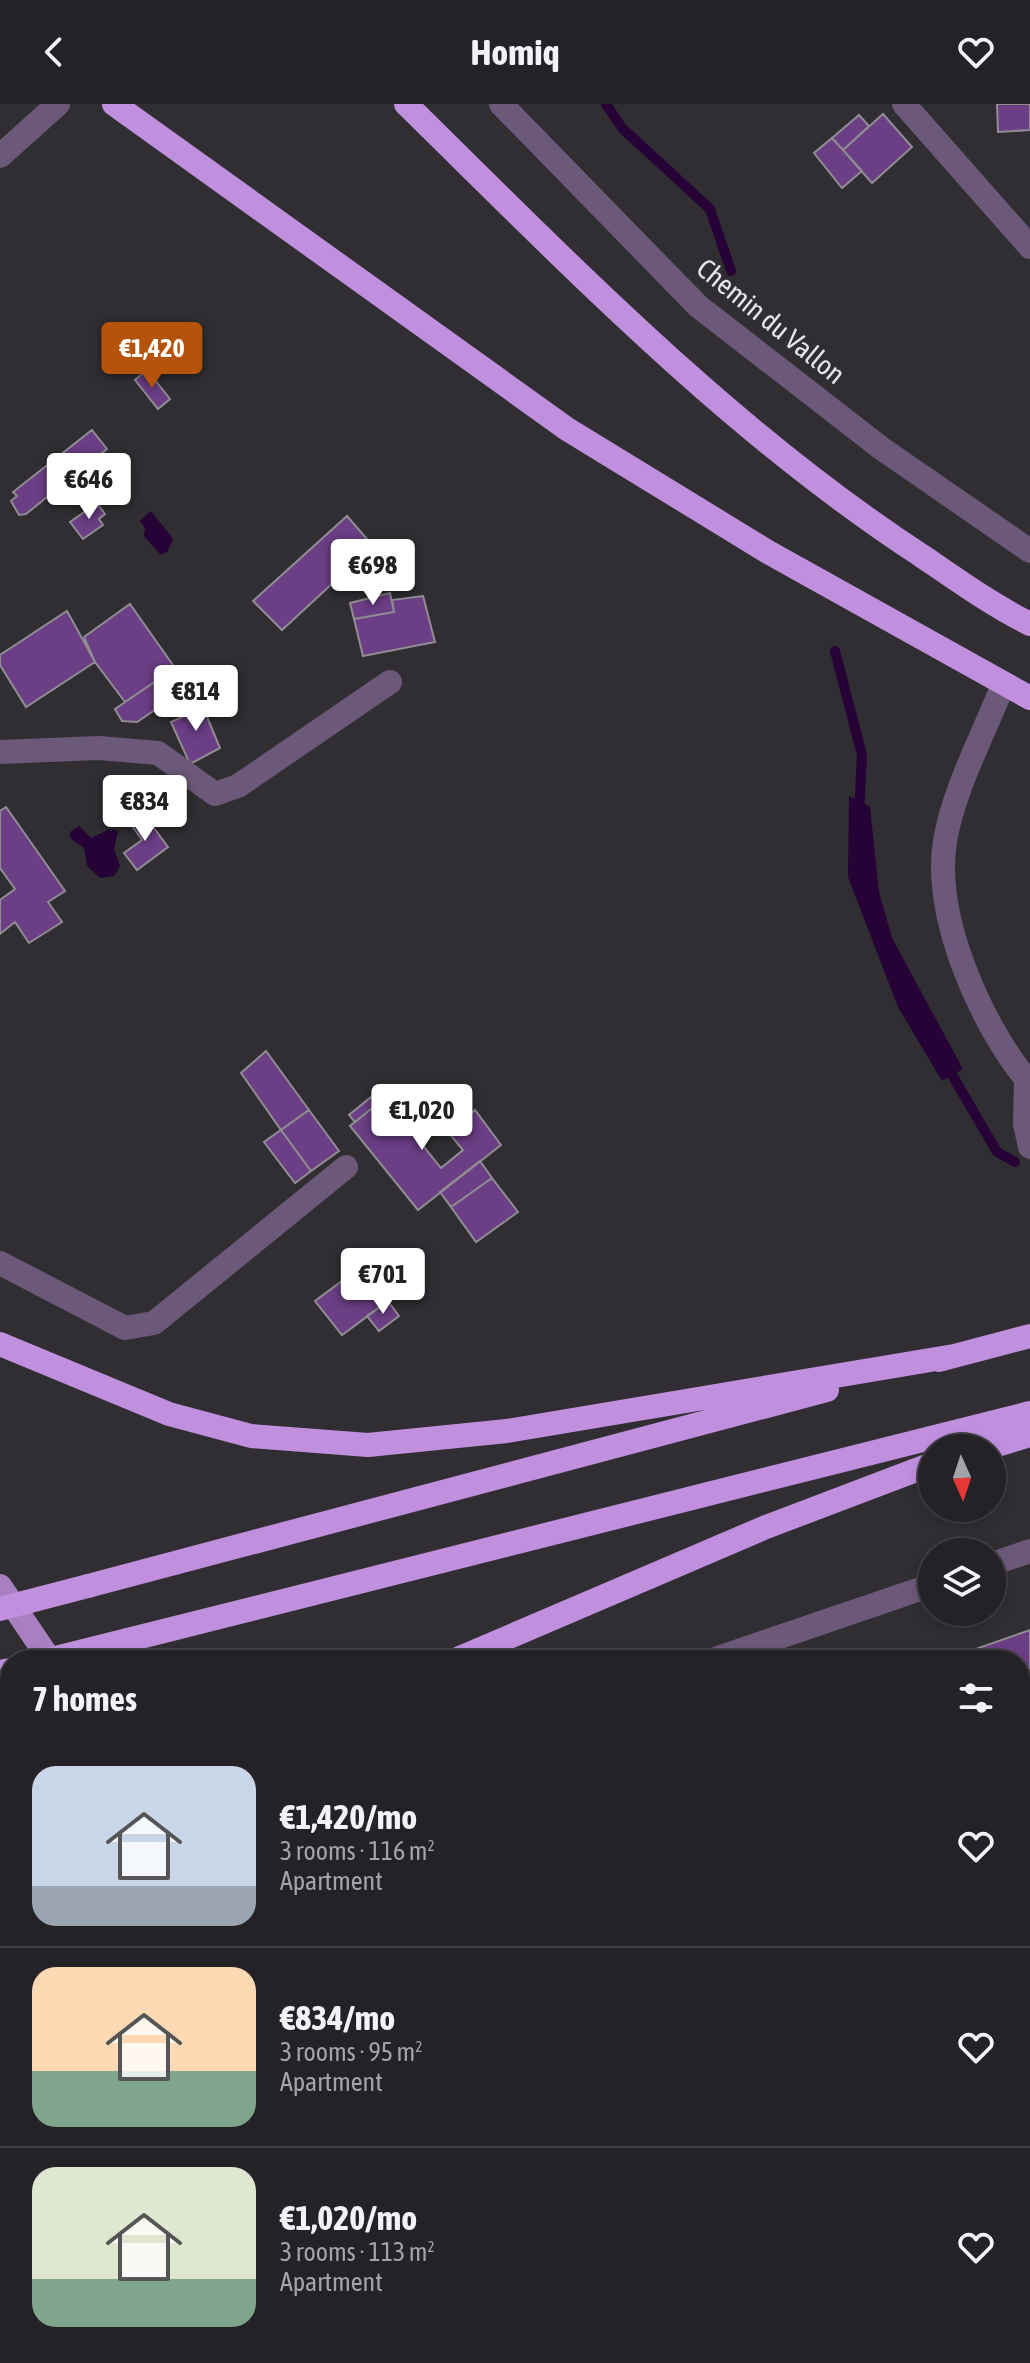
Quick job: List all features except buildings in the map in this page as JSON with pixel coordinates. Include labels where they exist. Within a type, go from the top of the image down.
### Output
[{"type":"highway","points":[[114,104],[567,429],[768,552],[1030,698]]},
{"type":"highway","points":[[406,104],[586,281],[787,462],[900,542],[1030,624]]},
{"type":"highway","points":[[0,1609],[1030,1336]]},
{"type":"highway","points":[[0,1344],[183,1418],[251,1436],[368,1445],[507,1431],[641,1405],[954,1356]]},
{"type":"highway","points":[[88,1650],[1030,1413]]},
{"type":"highway","points":[[1006,1442],[1030,1435]]},
{"type":"highway","points":[[478,1650],[766,1527],[918,1469]]},
{"type":"main road","points":[[0,1586],[42,1650]]},
{"type":"street","points":[[0,156],[58,104]]},
{"type":"street","name":"Chemin du Vallon","points":[[501,104],[698,306],[881,448],[1030,551]]},
{"type":"street","points":[[904,104],[1030,247]]},
{"type":"street","points":[[0,752],[99,748],[158,753],[215,794],[238,786],[390,682]]},
{"type":"street","points":[[1003,685],[944,842],[947,902],[955,948],[1004,1052],[1028,1078],[1025,1124],[1030,1147]]},
{"type":"street","points":[[0,1263],[125,1328],[154,1323],[346,1167]]},
{"type":"street","points":[[1006,1559],[1030,1551]]},
{"type":"street","points":[[741,1650],[918,1590]]},
{"type":"shaded area","points":[[151,511],[173,539],[168,551],[161,555],[144,536],[145,528],[140,521]]},
{"type":"shaded area","points":[[849,796],[870,807],[879,892],[892,938],[963,1069],[942,1081],[898,1007],[848,877]]},
{"type":"shaded area","points":[[79,826],[91,838],[110,829],[118,831],[114,849],[120,866],[114,876],[100,878],[87,866],[84,848],[70,838],[70,832]]},
{"type":"waterway","points":[[606,104],[622,128],[710,209],[731,271]]},
{"type":"waterway","points":[[835,651],[862,755],[859,813]]},
{"type":"waterway","points":[[947,1066],[997,1152],[1015,1162]]}]
